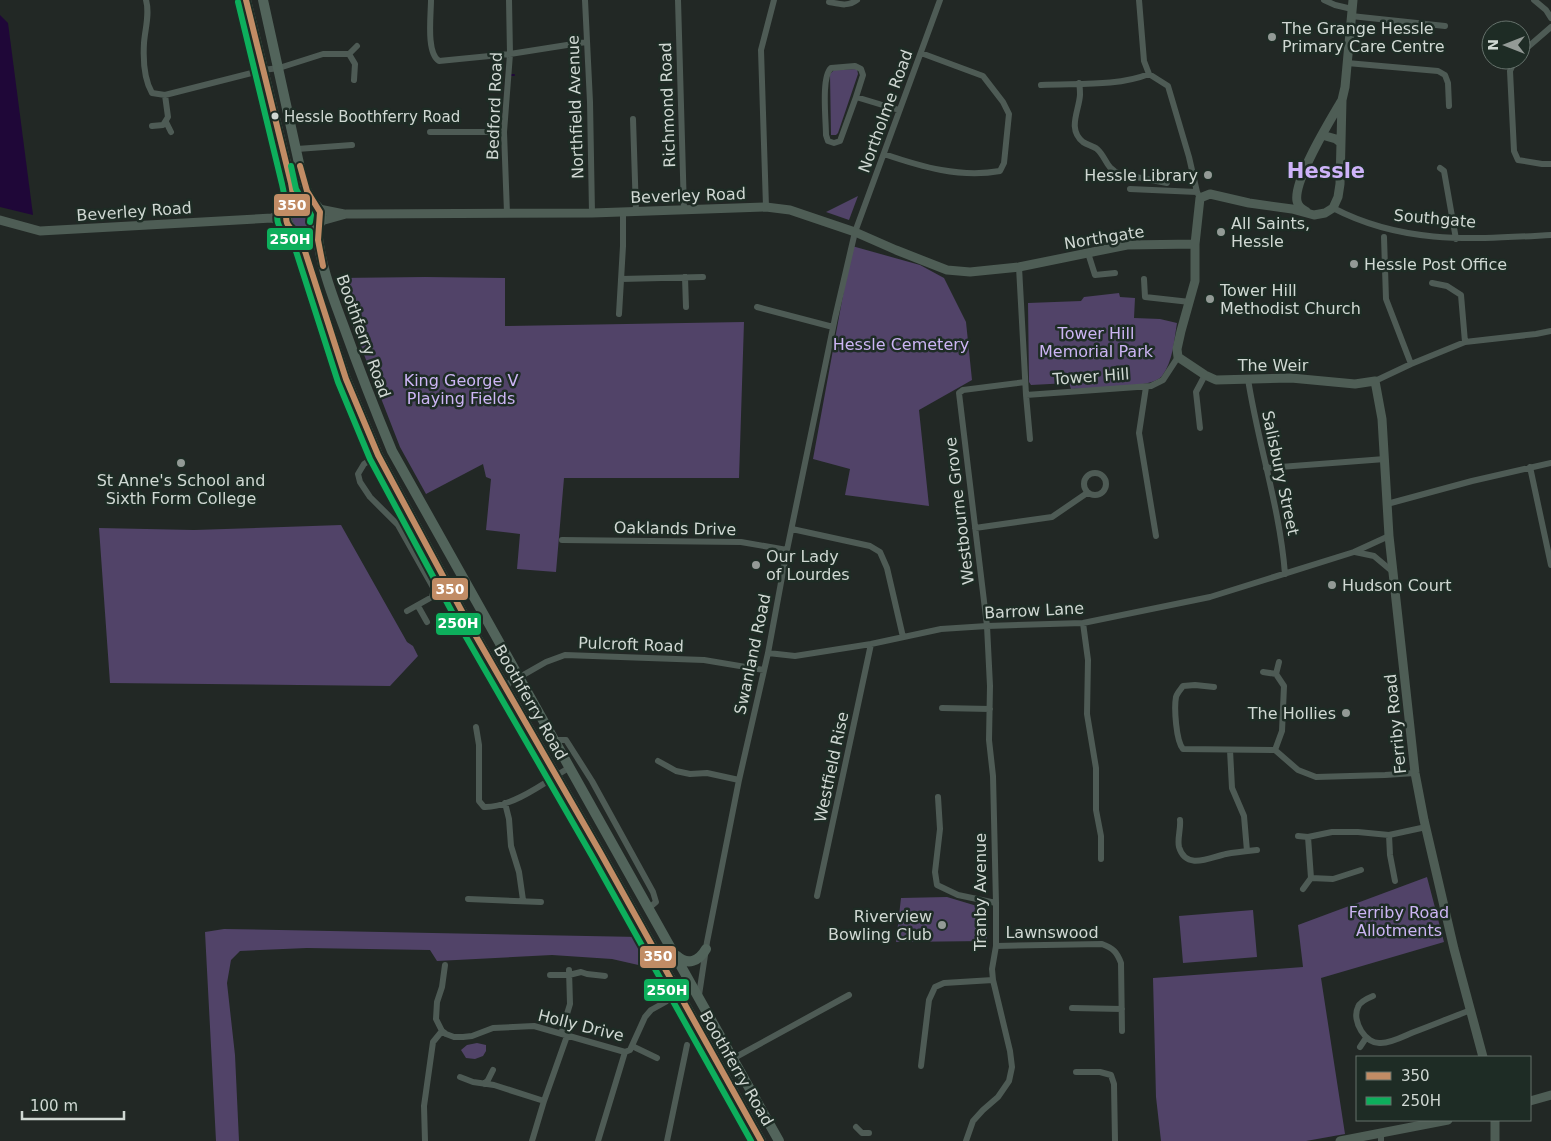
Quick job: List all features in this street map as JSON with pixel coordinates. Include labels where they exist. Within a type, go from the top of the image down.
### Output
[{"type":"main road","points":[[246,0],[290,183],[288,224],[298,234],[309,234],[319,224],[316,206],[304,186],[263,0]]},
{"type":"main road","points":[[290,207],[303,199],[316,206]]},
{"type":"main road","name":"Boothferry Road","points":[[319,224],[318,247],[329,287],[362,379],[392,451],[779,1141]]},
{"type":"main road","name":"Boothferry Road","points":[[298,234],[346,379],[378,456],[466,619],[761,1141]]},
{"type":"main road","points":[[675,954],[682,960],[692,962],[702,956],[706,949]]},
{"type":"street","points":[[146,0],[147,18],[144,44],[147,83],[152,93],[166,95],[263,70],[279,68],[324,54],[348,54],[357,46]]},
{"type":"street","points":[[431,0],[431,49],[435,58],[440,60],[510,54],[586,42]]},
{"type":"street","name":"Bedford Road","points":[[507,213],[504,132],[510,54],[509,0]]},
{"type":"street","name":"Northfield Avenue","points":[[585,0],[590,102],[592,213]]},
{"type":"street","name":"Richmond Road","points":[[678,0],[684,210]]},
{"type":"street","points":[[766,207],[761,50],[774,0]]},
{"type":"street","points":[[829,2],[852,4],[857,0]]},
{"type":"street","name":"Northolme Road","points":[[855,232],[940,0]]},
{"type":"street","points":[[1139,0],[1144,62],[1149,74],[1168,86],[1198,195]]},
{"type":"street","points":[[1324,0],[1335,6],[1352,8],[1383,18],[1445,26]]},
{"type":"street","points":[[1534,0],[1546,10],[1551,18]]},
{"type":"street","points":[[1130,189],[1198,195],[1210,194],[1249,203],[1292,209],[1309,214],[1325,213],[1333,208],[1338,197],[1340,184],[1342,100],[1352,8]]},
{"type":"street","points":[[1531,44],[1551,27]]},
{"type":"street","points":[[884,154],[945,171],[968,174],[1000,171],[1004,163],[1009,114],[1003,102],[983,76],[921,53]]},
{"type":"street","points":[[348,54],[355,64],[354,80]]},
{"type":"street","points":[[1347,63],[1438,71],[1445,75],[1448,83],[1449,106]]},
{"type":"street","points":[[855,66],[861,69],[863,75],[856,97],[840,141],[834,143],[828,141],[826,135],[825,80],[828,70],[831,68],[855,66]]},
{"type":"street","points":[[1510,70],[1514,151],[1518,160],[1551,164]]},
{"type":"street","points":[[1041,85],[1137,79],[1149,74]]},
{"type":"street","points":[[1079,83],[1080,95],[1074,125],[1076,133],[1083,142],[1098,150],[1114,172],[1164,182],[1164,174]]},
{"type":"street","points":[[152,126],[163,125],[166,122],[168,117],[166,95]]},
{"type":"street","points":[[856,97],[900,110]]},
{"type":"street","points":[[1292,209],[1297,199],[1298,186],[1322,135],[1342,100]]},
{"type":"street","points":[[633,120],[636,212]]},
{"type":"street","points":[[166,122],[171,132]]},
{"type":"street","points":[[430,132],[504,132]]},
{"type":"street","points":[[1322,135],[1336,139],[1341,143]]},
{"type":"street","points":[[297,149],[352,145]]},
{"type":"street","points":[[1440,168],[1444,171],[1456,239]]},
{"type":"street","name":"Tower Hill","points":[[1026,395],[1146,387],[1163,380],[1178,357],[1177,349],[1181,331],[1195,281],[1198,195]]},
{"type":"street","points":[[1297,199],[1300,207],[1309,214]]},
{"type":"street","name":"Beverley Road","points":[[316,206],[346,214],[592,213],[766,207],[790,210],[855,232],[948,270],[970,272],[1019,267]]},
{"type":"street","name":"Beverley Road","points":[[272,218],[290,207]]},
{"type":"street","name":"Southgate","points":[[1333,208],[1383,228],[1408,234],[1456,239],[1551,235]]},
{"type":"street","points":[[619,314],[623,212]]},
{"type":"street","name":"Beverley Road","points":[[319,224],[346,214]]},
{"type":"street","name":"Beverley Road","points":[[0,220],[40,231],[272,218],[288,224]]},
{"type":"street","name":"Swanland Road","points":[[698,995],[739,780],[768,653],[787,550],[833,327],[855,232]]},
{"type":"street","points":[[1384,237],[1386,299],[1411,364]]},
{"type":"street","name":"Northgate","points":[[1019,267],[1127,245],[1195,244]]},
{"type":"street","points":[[1088,253],[1094,275],[1115,273]]},
{"type":"street","points":[[1019,267],[1030,439]]},
{"type":"street","points":[[621,279],[703,277]]},
{"type":"street","points":[[685,278],[686,307]]},
{"type":"street","points":[[1144,279],[1144,296],[1190,302]]},
{"type":"street","points":[[1432,283],[1447,286],[1461,295],[1465,342]]},
{"type":"street","points":[[757,307],[833,327]]},
{"type":"street","points":[[1375,381],[1465,342],[1551,331]]},
{"type":"street","name":"The Weir","points":[[1178,357],[1205,376],[1216,380],[1291,378],[1355,384],[1375,381]]},
{"type":"street","points":[[1200,428],[1196,392],[1205,376]]},
{"type":"street","name":"Salisbury Street","points":[[1248,379],[1283,547],[1285,574]]},
{"type":"street","name":"Ferriby Road","points":[[1375,381],[1382,419],[1389,536],[1415,773],[1454,949],[1483,1056]]},
{"type":"street","name":"Westbourne Grove","points":[[987,626],[959,393],[963,390],[1025,382]]},
{"type":"street","points":[[1146,387],[1139,433],[1156,536]]},
{"type":"street","points":[[378,456],[364,464],[358,474],[360,482],[370,497],[398,525],[434,589],[432,597],[407,611]]},
{"type":"street","points":[[1266,468],[1385,459]]},
{"type":"street","points":[[1387,504],[1551,463]]},
{"type":"street","points":[[1530,467],[1551,565]]},
{"type":"street","points":[[975,528],[1052,517],[1087,493]]},
{"type":"street","points":[[792,529],[870,546],[880,552],[887,568],[903,637]]},
{"type":"street","name":"Barrow Lane","points":[[768,653],[795,656],[871,644],[941,629],[1083,623],[1210,597],[1354,552],[1389,536]]},
{"type":"street","name":"Oaklands Drive","points":[[562,540],[742,542],[787,550]]},
{"type":"street","points":[[1354,552],[1374,556],[1393,572]]},
{"type":"street","points":[[418,606],[427,622]]},
{"type":"street","points":[[1083,623],[1088,660],[1087,714],[1096,768],[1096,810],[1101,836],[1101,859]]},
{"type":"street","name":"Tranby Avenue","points":[[966,1141],[973,1121],[982,1110],[998,1097],[1008,1081],[1012,1067],[992,969],[996,946],[996,903],[993,776],[989,740],[990,709],[987,626]]},
{"type":"street","name":"Westfield Rise","points":[[818,896],[871,644]]},
{"type":"street","name":"Pulcroft Road","points":[[504,686],[546,662],[565,655],[704,660],[764,670]]},
{"type":"street","points":[[1276,674],[1279,662]]},
{"type":"street","points":[[1263,672],[1276,674],[1284,686],[1282,731],[1275,750]]},
{"type":"street","points":[[1214,686],[1183,686],[1176,696],[1177,737],[1179,745],[1183,749],[1275,750],[1298,770],[1316,777],[1415,773]]},
{"type":"street","points":[[942,708],[990,709]]},
{"type":"street","points":[[476,727],[480,745],[480,803],[486,807],[505,803],[570,767]]},
{"type":"street","name":"Boothferry Road","points":[[555,740],[566,740],[596,789],[653,892],[656,902],[649,908]]},
{"type":"street","points":[[1230,750],[1232,788],[1244,816],[1247,851]]},
{"type":"street","points":[[658,761],[676,771],[690,774],[707,773],[739,780]]},
{"type":"street","points":[[938,797],[940,829],[935,872],[937,885],[958,895],[996,903]]},
{"type":"street","points":[[505,803],[509,819],[511,846],[523,900]]},
{"type":"street","points":[[1180,820],[1179,846],[1183,854],[1192,860],[1204,861],[1224,854],[1257,850]]},
{"type":"street","points":[[1298,836],[1308,837],[1332,832],[1389,835],[1426,827]]},
{"type":"street","points":[[1389,835],[1390,855],[1395,881]]},
{"type":"street","points":[[1303,889],[1311,878],[1308,837]]},
{"type":"street","points":[[1311,878],[1333,879],[1361,870]]},
{"type":"street","points":[[468,899],[541,902]]},
{"type":"street","name":"Lawnswood","points":[[996,946],[1102,944],[1110,947],[1118,953],[1121,963],[1122,1031]]},
{"type":"street","points":[[425,1141],[424,1106],[433,1042],[442,1031],[436,1019],[437,1002],[442,986],[445,965]]},
{"type":"street","points":[[550,975],[581,972],[605,976]]},
{"type":"street","points":[[532,1141],[564,1035],[570,1004],[569,973]]},
{"type":"street","points":[[922,1066],[929,1000],[935,988],[944,983],[993,980]]},
{"type":"street","points":[[734,1058],[849,994]]},
{"type":"street","name":"Holly Drive","points":[[442,1031],[451,1036],[463,1037],[472,1036],[493,1028],[534,1026],[625,1052],[630,1050],[645,1017],[652,1010],[678,995]]},
{"type":"street","points":[[1373,996],[1365,999],[1358,1007],[1356,1018],[1366,1038],[1373,1043],[1382,1043],[1471,1010]]},
{"type":"street","points":[[1350,1005],[1358,1007]]},
{"type":"street","points":[[1072,1008],[1122,1009]]},
{"type":"street","points":[[1360,1047],[1366,1038]]},
{"type":"street","points":[[667,1141],[687,1045]]},
{"type":"street","name":"Holly Drive","points":[[632,1046],[657,1058]]},
{"type":"street","points":[[598,1141],[625,1052]]},
{"type":"street","points":[[484,1084],[493,1070]]},
{"type":"street","points":[[1076,1072],[1100,1072],[1111,1075],[1114,1084],[1115,1141]]},
{"type":"street","points":[[460,1077],[494,1085],[544,1101]]},
{"type":"street","points":[[1531,1101],[1551,1096]]},
{"type":"street","points":[[1340,1141],[1381,1137],[1444,1121]]},
{"type":"street","points":[[1495,1121],[1495,1141]]},
{"type":"street","points":[[856,1127],[866,1133],[858,1141]]},
{"type":"green space","points":[[857,69],[858,74],[838,133],[831,135],[830,74],[834,70]]},
{"type":"green space","points":[[858,196],[849,220],[826,212]]},
{"type":"green space","points":[[304,205],[313,208],[316,217],[313,226],[304,229],[295,226],[292,217],[295,208]]},
{"type":"green space","name":"Hessle Cemetery","points":[[852,246],[920,265],[944,278],[966,322],[972,380],[919,410],[929,506],[845,495],[850,469],[813,459]]},
{"type":"green space","name":"King George V Playing Fields","points":[[338,278],[505,278],[505,326],[744,322],[739,478],[564,478],[556,572],[517,569],[520,534],[486,530],[491,479],[486,477],[483,464],[426,494],[400,447],[347,311]]},
{"type":"green space","name":"Tower Hill Memorial Park","points":[[1119,293],[1120,297],[1135,298],[1134,318],[1160,319],[1177,323],[1171,357],[1162,376],[1146,383],[1120,387],[1071,389],[1069,383],[1031,385],[1029,382],[1028,303],[1081,301],[1084,297]]},
{"type":"green space","points":[[341,525],[407,642],[413,646],[418,656],[390,686],[110,683],[99,528],[194,530]]},
{"type":"green space","name":"Ferriby Road Allotments","points":[[1427,877],[1444,942],[1321,978],[1345,1134],[1306,1141],[1161,1141],[1156,1097],[1153,978],[1303,967],[1298,925]]},
{"type":"green space","name":"Riverview Bowling Club","points":[[947,897],[987,909],[987,941],[896,942],[901,898]]},
{"type":"green space","points":[[1253,910],[1257,957],[1183,963],[1179,916]]},
{"type":"green space","points":[[224,929],[640,937],[656,969],[612,959],[552,955],[437,961],[430,950],[307,948],[240,951],[231,960],[227,983],[235,1055],[239,1141],[216,1141],[205,932]]},
{"type":"green space","points":[[477,1043],[486,1045],[486,1051],[483,1056],[475,1059],[466,1058],[461,1050],[467,1045]]},
{"type":"shaded area","points":[[0,15],[8,23],[33,215],[0,207]]},
{"type":"waterway","points":[[509,75],[514,75]]},
{"type":"transit line","name":"350","points":[[246,0],[291,183],[293,204],[286,220],[302,242],[346,379],[378,455],[466,619],[600,852],[761,1141]]},
{"type":"transit line","name":"250H","points":[[238,2],[284,192],[284,200],[277,216],[278,223],[281,230],[294,245],[338,382],[370,459],[458,623],[592,856],[751,1141]]},
{"type":"transit line","name":"250H","points":[[291,166],[296,189],[311,215],[310,222]]},
{"type":"transit line","name":"350","points":[[300,166],[307,191],[320,212],[318,240],[323,266]]},
{"type":"place","name":"The Grange Hessle Primary Care Centre","points":[[1272,37]]},
{"type":"place","name":"Hessle Boothferry Road","points":[[275,116]]},
{"type":"place","name":"Hessle Library","points":[[1208,175]]},
{"type":"place","name":"All Saints, Hessle","points":[[1221,232]]},
{"type":"place","name":"Hessle Post Office","points":[[1354,264]]},
{"type":"place","name":"Tower Hill Methodist Church","points":[[1210,299]]},
{"type":"place","name":"St Anne's School and Sixth Form College","points":[[181,463]]},
{"type":"place","name":"Our Lady of Lourdes","points":[[756,565]]},
{"type":"place","name":"Hudson Court","points":[[1332,585]]},
{"type":"place","name":"The Hollies","points":[[1346,713]]},
{"type":"place","name":"Riverview Bowling Club","points":[[942,925]]},
{"type":"district","name":"Hessle","points":[[1326,171]]}]
